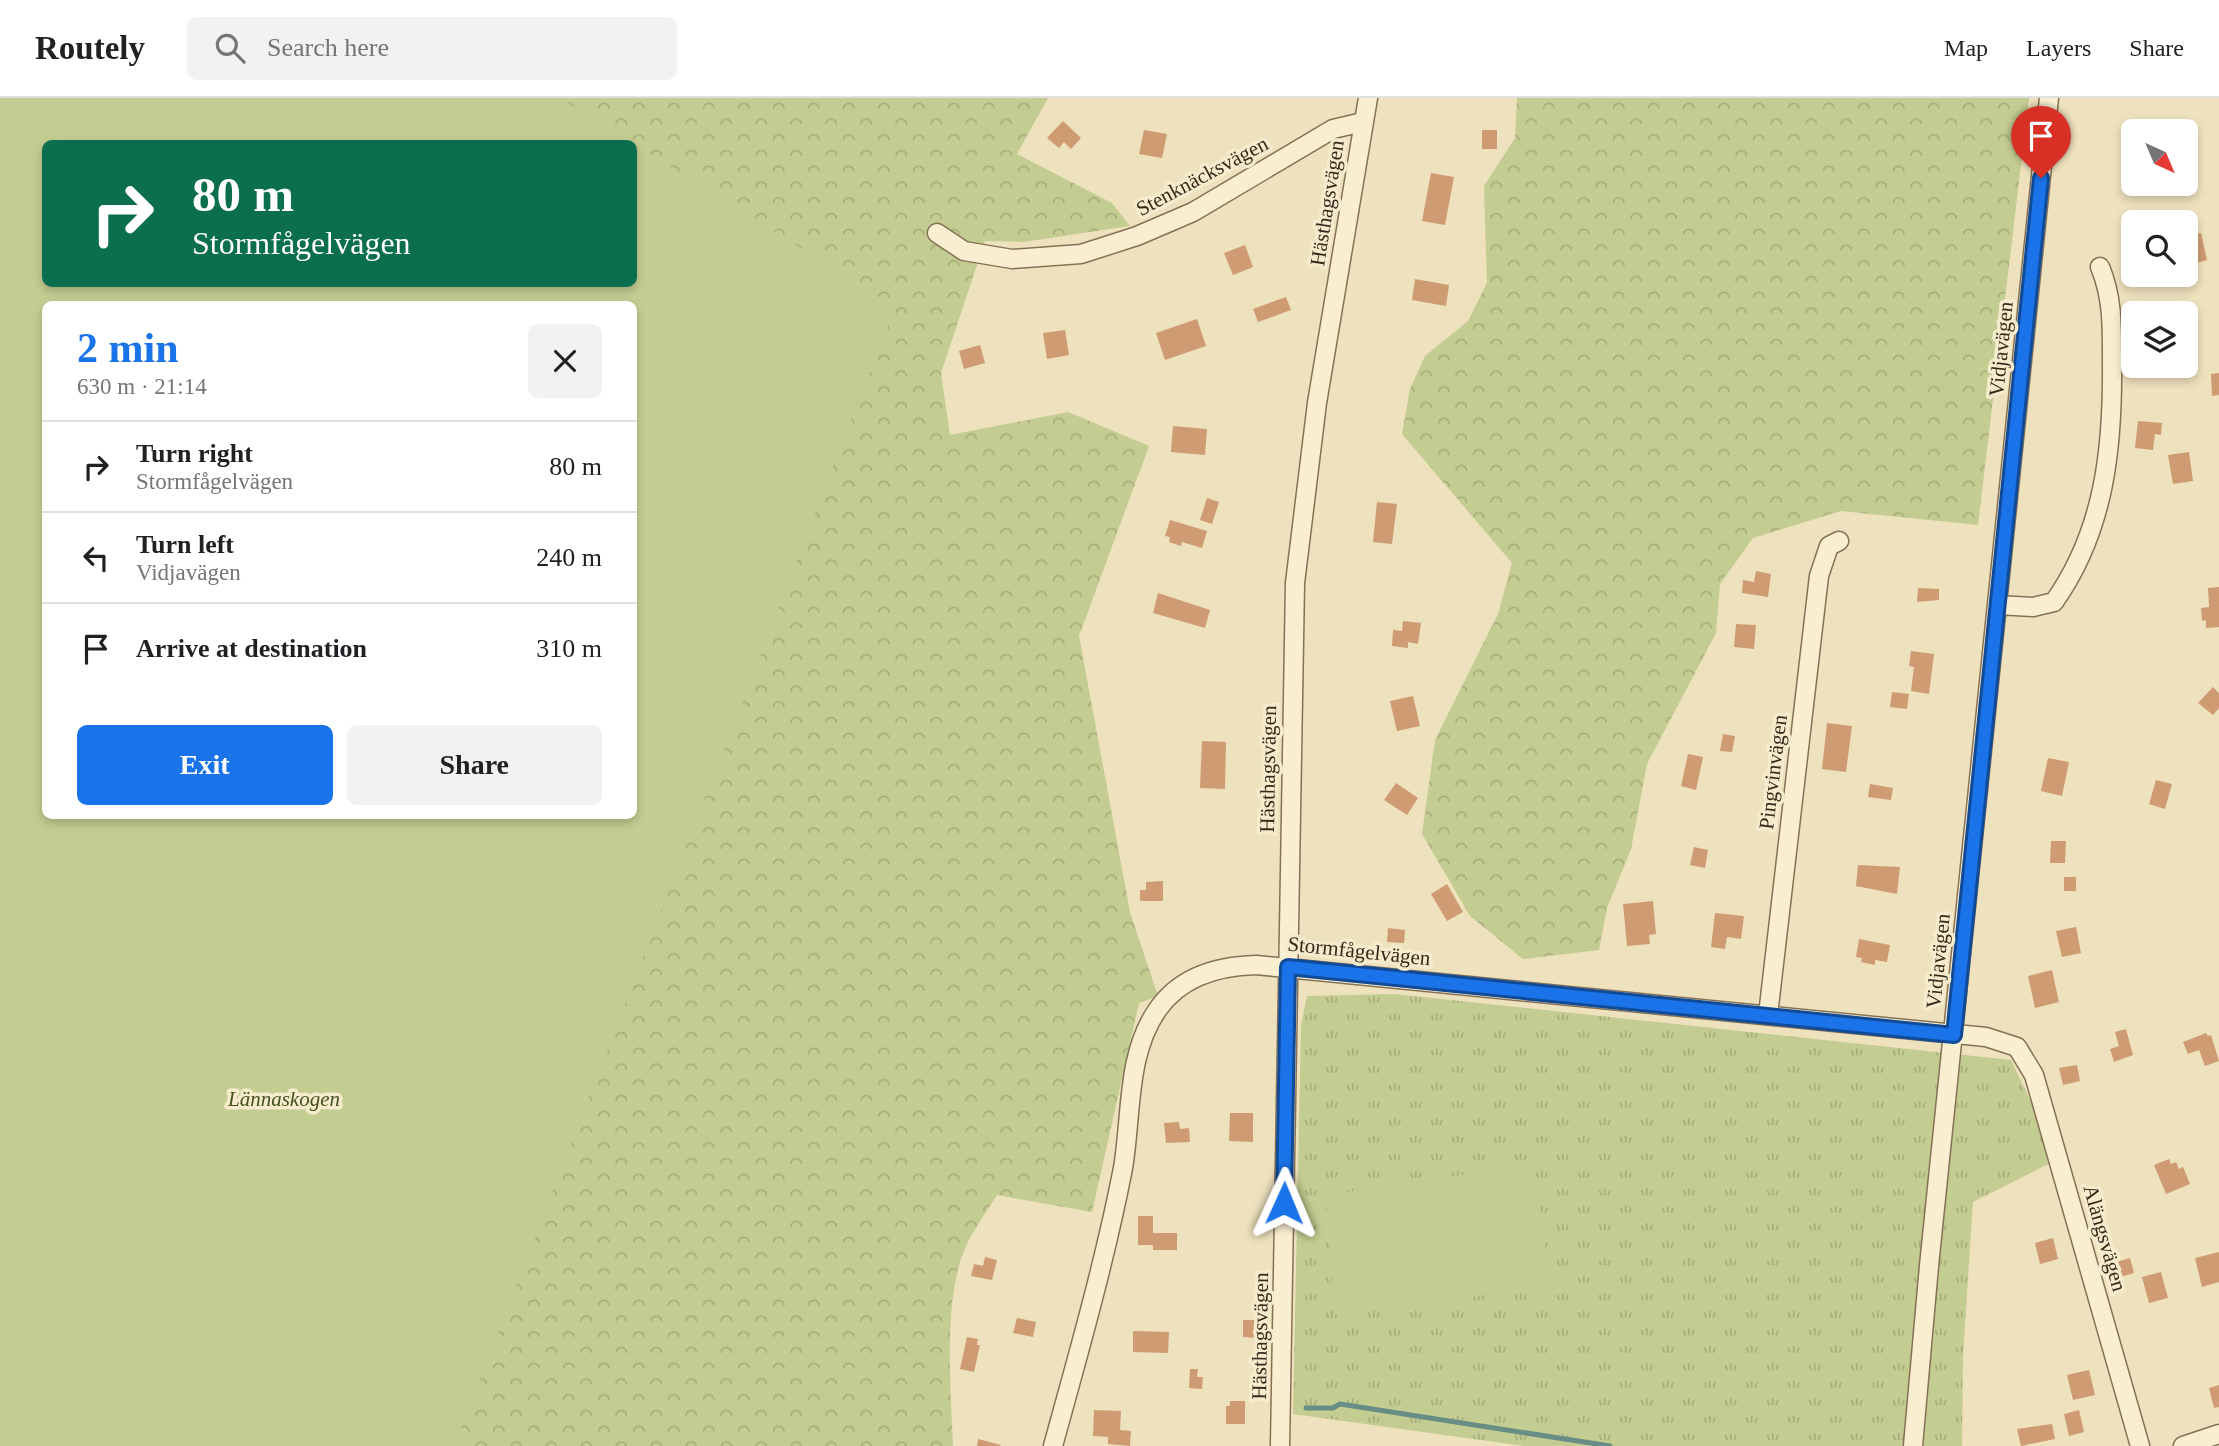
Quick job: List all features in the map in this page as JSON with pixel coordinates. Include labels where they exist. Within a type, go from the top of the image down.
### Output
[{"type":"street","name":"Hästhagsvägen","points":[[1280,1446],[1295,583],[1317,403],[1368,98]]},
{"type":"street","name":"Vidjavägen","points":[[1913,1446],[2049,98]]},
{"type":"street","name":"Stenknäcksvägen","points":[[936,233],[964,250],[1012,259],[1081,254],[1137,236],[1193,212],[1333,130],[1363,122]]},
{"type":"street","points":[[1997,605],[2033,607],[2054,602],[2081,558],[2100,504],[2108,461],[2112,394],[2111,296],[2101,267]]},
{"type":"street","name":"Pingvinvägen","points":[[1768,1016],[1819,576],[1829,546],[1839,541]]},
{"type":"street","name":"Stormfågelvägen","points":[[1052,1446],[1123,1167],[1138,1049],[1159,1007],[1194,977],[1235,965],[1288,967],[1986,1037],[2017,1047]]},
{"type":"street","name":"Alängsvägen","points":[[2017,1047],[2034,1075],[2140,1446]]},
{"type":"street","points":[[2183,1446],[2219,1434]]},
{"type":"green space","name":"Lännaskogen","points":[[0,98],[560,98],[628,140],[42,140],[42,287],[637,287],[637,146],[895,307],[454,1446],[0,1446]]},
{"type":"green space","points":[[321,98],[1048,98],[1017,154],[1112,203],[1130,226],[1023,242],[985,241],[941,373],[950,435],[1068,412],[1149,446],[1079,636],[1130,912],[1158,996],[1139,1003],[1092,1212],[997,1195],[967,1244],[957,1272],[951,1321],[953,1446],[0,1446],[0,827],[42,817],[637,819],[637,301],[549,301],[619,287],[637,287],[637,140],[328,140]]},
{"type":"green space","points":[[1517,98],[2029,98],[1978,525],[1841,511],[1753,538],[1720,584],[1716,633],[1647,764],[1631,849],[1607,908],[1599,950],[1523,959],[1470,916],[1422,834],[1435,740],[1498,614],[1512,563],[1402,434],[1410,389],[1425,356],[1468,321],[1487,283],[1484,186],[1515,138]]},
{"type":"green space","points":[[1395,994],[2011,1060],[2058,1159],[1973,1202],[1963,1355],[1962,1446],[1524,1446],[1293,1414],[1301,1025],[1307,996]]},
{"type":"green space","points":[[1532,1165],[1551,1287],[1334,1314],[1326,1195]]},
{"type":"building","points":[[1063,121],[1081,138],[1071,149],[1064,142],[1059,148],[1047,138]]},
{"type":"building","points":[[1144,130],[1167,134],[1162,158],[1139,154]]},
{"type":"building","points":[[1482,130],[1497,130],[1497,149],[1482,149]]},
{"type":"building","points":[[1431,173],[1454,177],[1445,225],[1422,221]]},
{"type":"building","points":[[2201,233],[2207,260],[2198,263],[2198,234]]},
{"type":"building","points":[[1245,245],[1253,267],[1233,275],[1224,253]]},
{"type":"building","points":[[1415,279],[1449,285],[1446,306],[1412,300]]},
{"type":"building","points":[[1286,297],[1291,310],[1258,322],[1253,309]]},
{"type":"building","points":[[1197,319],[1206,346],[1165,360],[1156,333]]},
{"type":"building","points":[[1065,330],[1069,355],[1047,359],[1043,333]]},
{"type":"building","points":[[980,345],[985,363],[964,369],[959,351]]},
{"type":"building","points":[[2219,373],[2219,395],[2212,396],[2211,374]]},
{"type":"building","points":[[2138,421],[2162,423],[2161,435],[2155,434],[2153,450],[2135,448]]},
{"type":"building","points":[[1173,426],[1207,429],[1205,455],[1171,452]]},
{"type":"building","points":[[2189,452],[2193,481],[2173,484],[2168,455]]},
{"type":"building","points":[[1207,498],[1219,502],[1212,524],[1200,520]]},
{"type":"building","points":[[1377,502],[1397,504],[1392,544],[1373,542]]},
{"type":"building","points":[[1170,520],[1207,531],[1202,548],[1182,542],[1181,546],[1169,542],[1170,537],[1165,536]]},
{"type":"building","points":[[1756,571],[1771,574],[1768,597],[1742,593],[1743,580],[1754,582]]},
{"type":"building","points":[[2219,587],[2219,627],[2206,628],[2206,620],[2202,621],[2201,608],[2209,607],[2208,588]]},
{"type":"building","points":[[1918,588],[1939,589],[1939,600],[1917,602]]},
{"type":"building","points":[[1158,593],[1210,610],[1205,628],[1153,613]]},
{"type":"building","points":[[1403,621],[1421,623],[1418,644],[1408,642],[1408,648],[1392,646],[1393,630],[1402,631]]},
{"type":"building","points":[[1736,624],[1756,625],[1754,649],[1734,647]]},
{"type":"building","points":[[1911,651],[1934,654],[1929,694],[1911,691],[1914,667],[1909,666]]},
{"type":"building","points":[[2213,687],[2219,693],[2219,708],[2213,715],[2198,703]]},
{"type":"building","points":[[1892,692],[1909,694],[1907,709],[1890,707]]},
{"type":"building","points":[[1413,696],[1420,726],[1397,731],[1390,701]]},
{"type":"building","points":[[1827,723],[1852,726],[1846,772],[1822,769]]},
{"type":"building","points":[[1723,734],[1735,736],[1732,752],[1720,751]]},
{"type":"building","points":[[1202,741],[1226,742],[1225,789],[1200,788]]},
{"type":"building","points":[[1688,754],[1703,757],[1696,790],[1681,786]]},
{"type":"building","points":[[2048,758],[2069,762],[2062,796],[2041,791]]},
{"type":"building","points":[[2156,780],[2172,784],[2165,809],[2149,804]]},
{"type":"building","points":[[1396,783],[1418,798],[1407,815],[1384,800]]},
{"type":"building","points":[[1870,784],[1893,788],[1891,800],[1868,797]]},
{"type":"building","points":[[2051,841],[2066,841],[2065,863],[2050,863]]},
{"type":"building","points":[[1694,847],[1708,850],[1705,868],[1690,865]]},
{"type":"building","points":[[1858,865],[1900,867],[1897,894],[1856,886]]},
{"type":"building","points":[[2064,877],[2076,877],[2076,891],[2064,891]]},
{"type":"building","points":[[1163,881],[1163,901],[1140,901],[1140,890],[1146,890],[1146,882]]},
{"type":"building","points":[[1447,884],[1463,912],[1447,921],[1431,894]]},
{"type":"building","points":[[1653,901],[1656,934],[1649,935],[1650,944],[1627,946],[1623,904]]},
{"type":"building","points":[[1715,913],[1744,916],[1741,939],[1727,937],[1725,949],[1711,947]]},
{"type":"building","points":[[2076,927],[2081,953],[2062,957],[2056,931]]},
{"type":"building","points":[[1388,928],[1405,930],[1404,943],[1387,942]]},
{"type":"building","points":[[1859,939],[1890,945],[1887,962],[1875,960],[1875,965],[1861,962],[1862,958],[1856,957]]},
{"type":"building","points":[[2052,970],[2059,1002],[2035,1008],[2028,976]]},
{"type":"building","points":[[2126,1029],[2133,1055],[2114,1062],[2110,1049],[2119,1046],[2115,1032]]},
{"type":"building","points":[[2206,1033],[2211,1035],[2219,1061],[2205,1066],[2199,1050],[2188,1054],[2183,1042]]},
{"type":"building","points":[[2077,1065],[2080,1081],[2063,1085],[2059,1068]]},
{"type":"building","points":[[1230,1113],[1253,1113],[1253,1142],[1229,1141]]},
{"type":"building","points":[[1179,1122],[1180,1129],[1189,1128],[1190,1142],[1166,1143],[1164,1123]]},
{"type":"building","points":[[2169,1159],[2171,1164],[2176,1162],[2179,1169],[2183,1167],[2190,1184],[2166,1194],[2154,1165]]},
{"type":"building","points":[[1138,1216],[1153,1216],[1153,1233],[1177,1233],[1177,1250],[1153,1250],[1153,1245],[1138,1245]]},
{"type":"building","points":[[2053,1238],[2058,1259],[2040,1264],[2035,1243]]},
{"type":"building","points":[[2219,1252],[2219,1282],[2202,1287],[2195,1258]]},
{"type":"building","points":[[985,1257],[997,1260],[992,1280],[971,1276],[974,1264],[983,1266]]},
{"type":"building","points":[[2130,1258],[2134,1273],[2117,1278],[2113,1263]]},
{"type":"building","points":[[2161,1272],[2168,1298],[2149,1303],[2142,1277]]},
{"type":"building","points":[[1017,1318],[1036,1322],[1033,1337],[1013,1333]]},
{"type":"building","points":[[1243,1320],[1256,1320],[1256,1338],[1243,1337]]},
{"type":"building","points":[[1133,1331],[1169,1332],[1168,1353],[1133,1352]]},
{"type":"building","points":[[967,1337],[978,1339],[977,1345],[980,1345],[974,1372],[960,1369]]},
{"type":"building","points":[[1190,1369],[1198,1369],[1197,1377],[1203,1377],[1202,1389],[1189,1388]]},
{"type":"building","points":[[2089,1370],[2095,1395],[2073,1400],[2067,1375]]},
{"type":"building","points":[[2219,1385],[2219,1407],[2214,1408],[2209,1388]]},
{"type":"building","points":[[1230,1401],[1245,1401],[1245,1424],[1226,1424],[1226,1406],[1230,1406]]},
{"type":"building","points":[[1094,1410],[1121,1411],[1120,1430],[1131,1431],[1130,1446],[1108,1444],[1108,1437],[1093,1436]]},
{"type":"building","points":[[2079,1410],[2084,1432],[2069,1436],[2064,1414]]},
{"type":"building","points":[[2052,1424],[2055,1439],[2021,1446],[2017,1429]]},
{"type":"building","points":[[978,1439],[1001,1445],[977,1446]]},
{"type":"waterway","points":[[1306,1408],[1333,1408],[1340,1404],[1610,1446]]},
{"type":"route","points":[[1284,1203],[1288,967],[1954,1035],[2041,178]]}]
